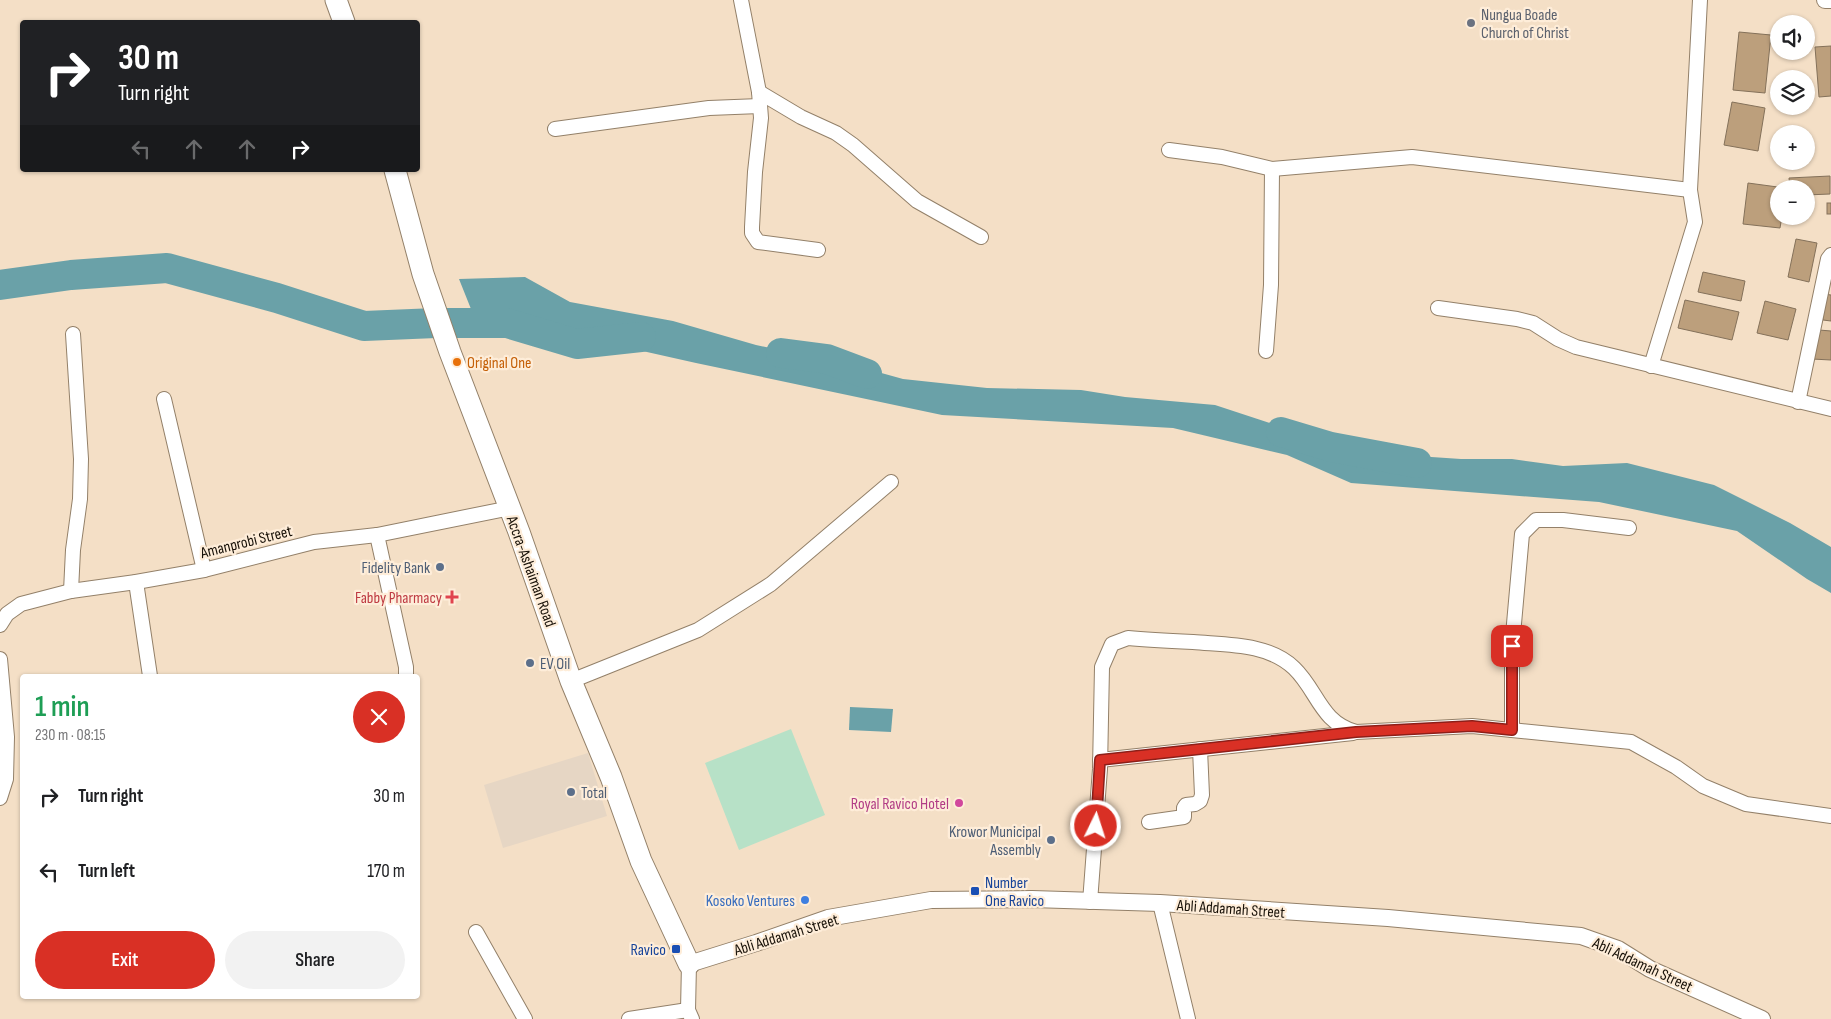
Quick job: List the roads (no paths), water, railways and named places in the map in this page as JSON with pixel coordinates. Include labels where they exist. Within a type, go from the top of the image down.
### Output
[{"type":"main road","points":[[336,0],[343,20]]},
{"type":"main road","name":"Accra-Ashaiman Road","points":[[396,172],[423,274],[450,352],[510,508],[571,681],[611,777],[641,860],[689,964]]},
{"type":"street","points":[[741,0],[760,99],[761,118],[755,172],[752,233],[758,242],[818,250]]},
{"type":"street","points":[[1651,366],[1695,222],[1690,190],[1700,0]]},
{"type":"street","points":[[1825,0],[1831,0]]},
{"type":"street","points":[[555,129],[709,108],[760,99],[841,137],[877,165],[917,201],[980,237]]},
{"type":"street","points":[[1169,150],[1222,157],[1272,169],[1412,157],[1690,190]]},
{"type":"street","points":[[1266,351],[1271,285],[1272,169]]},
{"type":"street","points":[[1798,402],[1828,259],[1831,254]]},
{"type":"street","points":[[1438,308],[1533,323],[1558,339],[1576,347],[1831,409]]},
{"type":"street","points":[[71,591],[73,550],[80,499],[81,459],[73,334]]},
{"type":"street","points":[[164,399],[204,570]]},
{"type":"street","points":[[571,681],[698,630],[771,584],[891,482]]},
{"type":"street","name":"Amanprobi Street","points":[[0,625],[7,614],[21,604],[71,591],[204,570],[314,542],[377,536],[510,508]]},
{"type":"street","points":[[1512,730],[1512,646],[1522,534],[1536,520],[1563,520],[1629,528]]},
{"type":"street","points":[[377,536],[406,674]]},
{"type":"street","points":[[136,582],[150,674]]},
{"type":"street","points":[[1090,902],[1100,760],[1102,667],[1112,644],[1128,638],[1243,646],[1271,653],[1294,668],[1332,720],[1343,729],[1356,732]]},
{"type":"street","points":[[0,659],[6,779],[0,798]]},
{"type":"street","points":[[1100,760],[1356,732],[1472,726],[1631,742],[1676,767],[1703,786],[1746,804],[1831,816]]},
{"type":"street","points":[[1149,822],[1184,817],[1186,805],[1195,804],[1200,801],[1202,795],[1200,749]]},
{"type":"street","name":"Abli Addamah Street","points":[[689,964],[756,944],[828,918],[931,900],[1032,898],[1090,902],[1160,903],[1388,918],[1581,936],[1618,949],[1650,969],[1762,1019]]},
{"type":"street","points":[[1160,903],[1188,1019]]},
{"type":"street","points":[[476,932],[526,1019]]},
{"type":"street","points":[[629,1019],[690,1014],[689,964]]},
{"type":"water","points":[[525,277],[570,302],[673,321],[756,345],[849,364],[903,379],[987,388],[1081,390],[1125,397],[1215,405],[1288,429],[1353,458],[1387,454],[1461,459],[1512,459],[1563,466],[1627,463],[1714,485],[1790,523],[1831,547],[1831,593],[1807,579],[1737,531],[1599,502],[1351,483],[1287,455],[1173,428],[942,415],[531,326],[471,309],[459,279]]},
{"type":"water","points":[[850,707],[893,709],[891,732],[849,730]]},
{"type":"waterway","points":[[0,285],[71,275],[167,268],[277,298],[364,326],[507,323],[577,344],[641,337]]},
{"type":"waterway","points":[[781,353],[827,359],[867,374]]},
{"type":"waterway","points":[[1281,432],[1331,447],[1417,463]]},
{"type":"place","name":"Nungua Boade Church of Christ","points":[[1471,23]]},
{"type":"place","name":"Original One","points":[[457,362]]},
{"type":"place","name":"Fidelity Bank","points":[[440,567]]},
{"type":"place","name":"Fabby Pharmacy","points":[[452,597]]},
{"type":"place","name":"EV Oil","points":[[530,663]]},
{"type":"place","name":"Total","points":[[571,792]]},
{"type":"place","name":"Royal Ravico Hotel","points":[[959,803]]},
{"type":"place","name":"Krowor Municipal Assembly","points":[[1051,840]]},
{"type":"place","name":"Number One Ravico","points":[[975,891]]},
{"type":"place","name":"Kosoko Ventures","points":[[805,900]]},
{"type":"place","name":"Ravico","points":[[676,949]]}]
